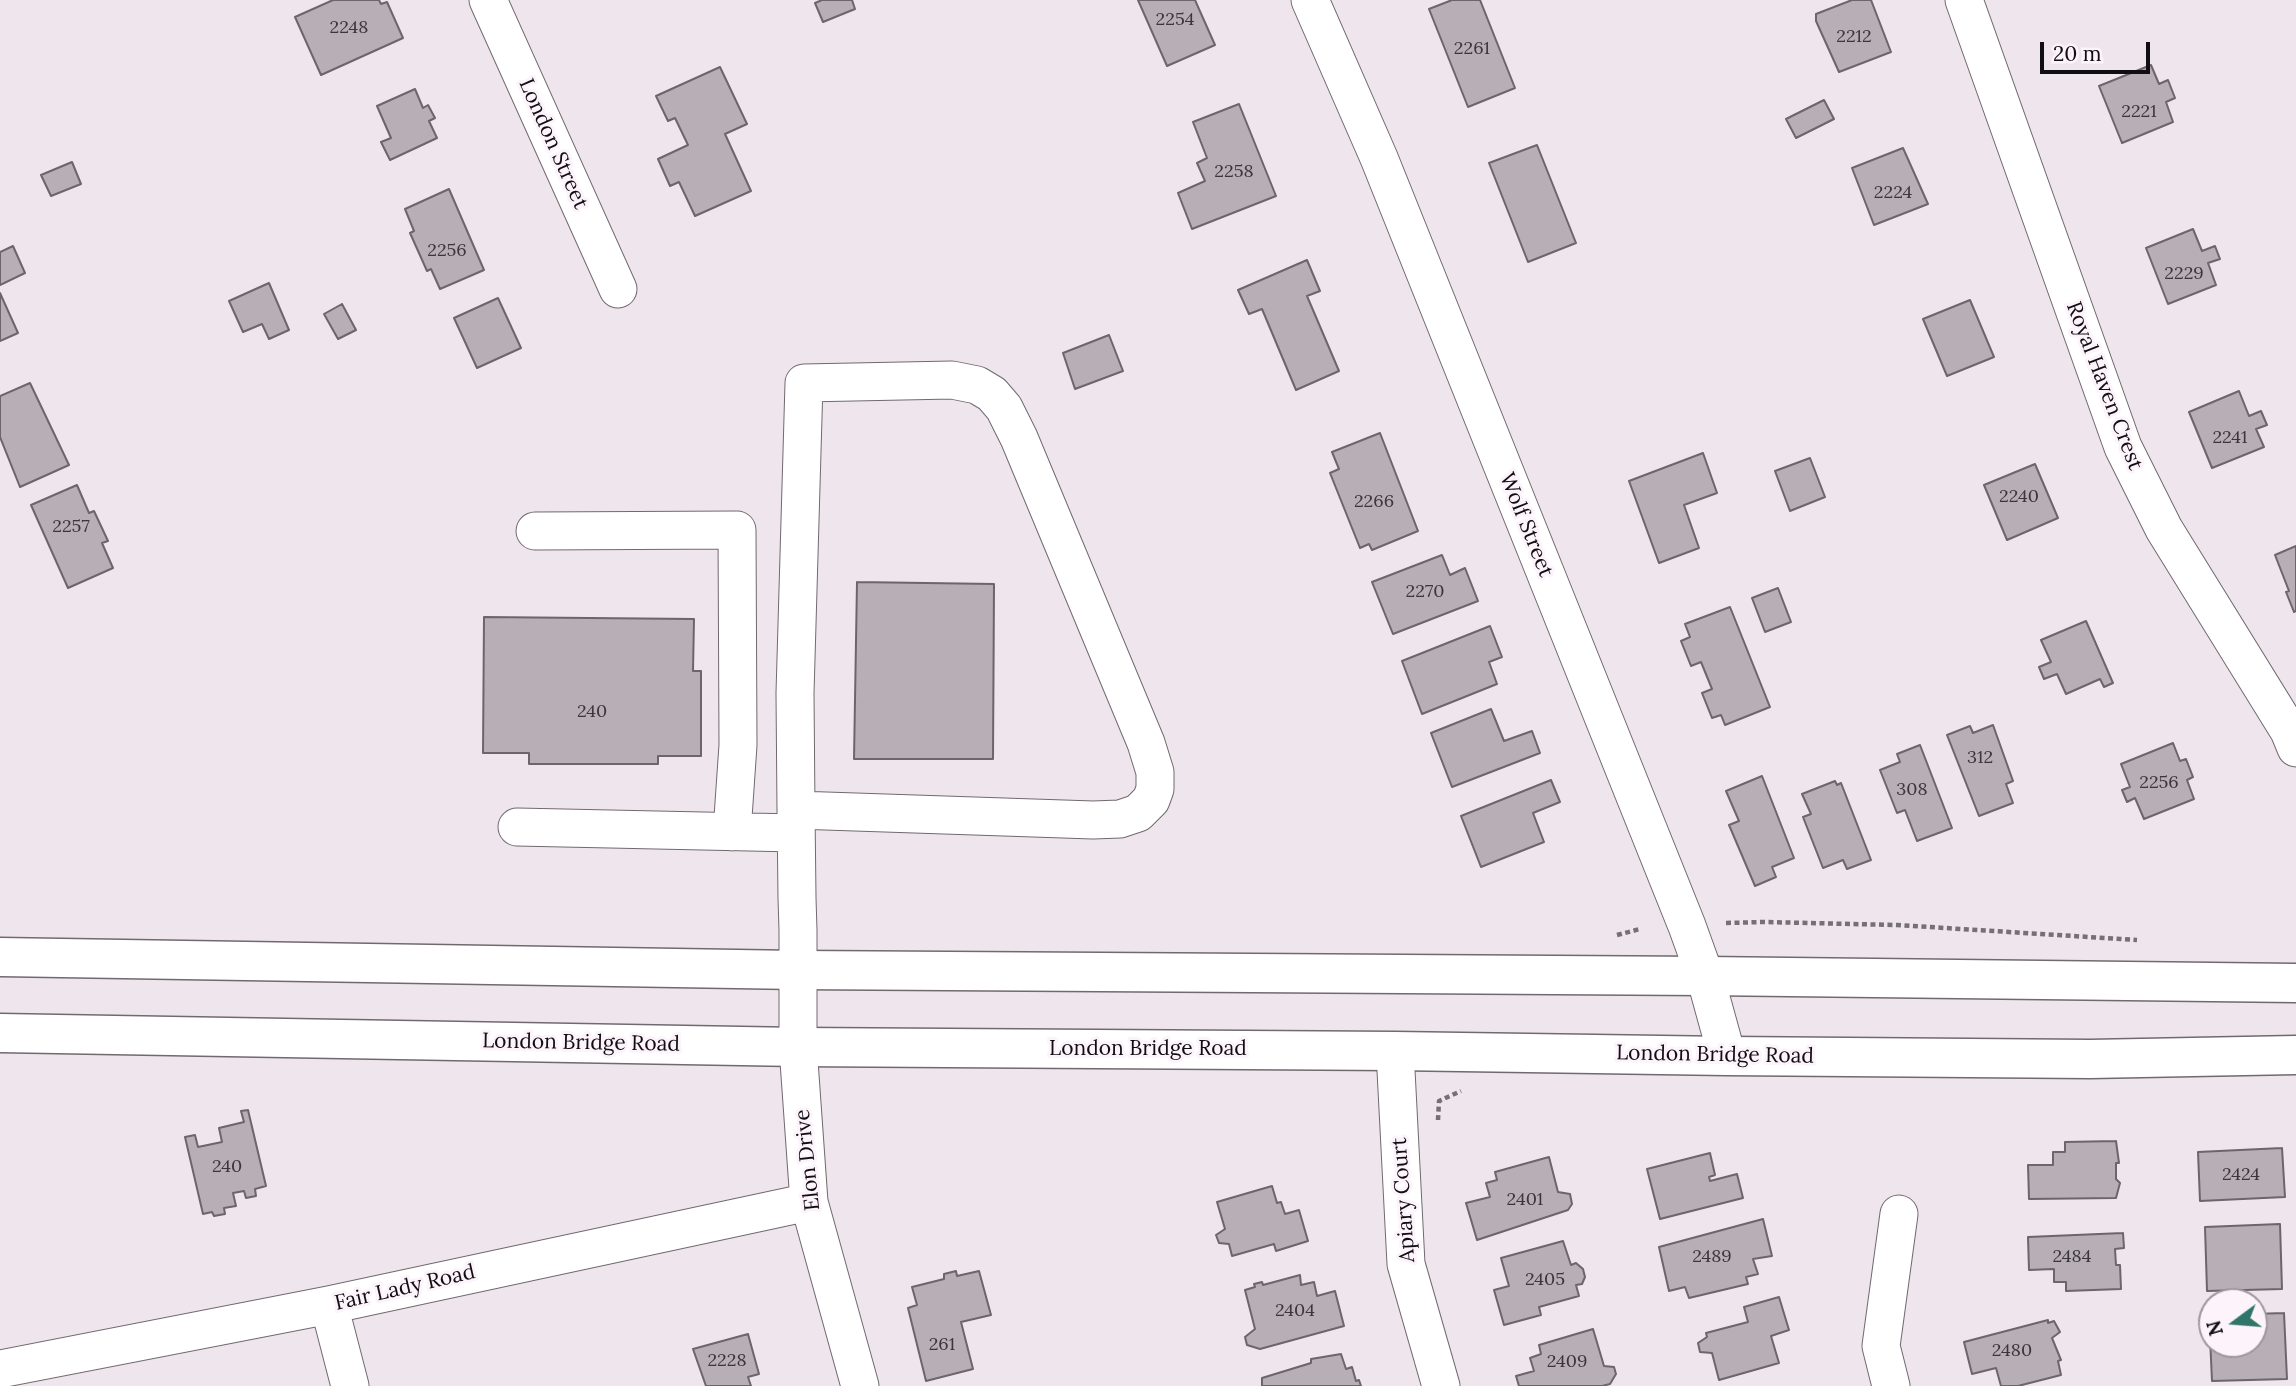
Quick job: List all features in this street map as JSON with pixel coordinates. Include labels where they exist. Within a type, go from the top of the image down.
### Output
[{"type":"main road","points":[[0,957],[798,970],[2296,983]]},
{"type":"main road","name":"London Bridge Road","points":[[0,1033],[798,1047],[1727,1056],[2090,1059],[2296,1055]]},
{"type":"street","name":"London Street","points":[[488,0],[618,289]]},
{"type":"street","name":"Wolf Street","points":[[1310,0],[1379,158],[1705,976],[1727,1056]]},
{"type":"street","name":"Royal Haven Crest","points":[[1964,0],[2123,447],[2164,529],[2289,731],[2296,748]]},
{"type":"street","points":[[517,827],[732,832],[796,822],[1094,820],[1120,819],[1138,813],[1151,800],[1155,789],[1155,772],[1146,743],[1019,438],[1004,408],[992,394],[977,385],[952,380],[804,383],[795,693],[796,822]]},
{"type":"street","points":[[535,531],[737,530],[737,745],[732,832]]},
{"type":"street","name":"Elon Drive","points":[[796,822],[798,1047],[809,1202],[860,1386]]},
{"type":"street","name":"Apiary Court","points":[[1395,1051],[1406,1264],[1441,1386]]},
{"type":"street","name":"Fair Lady Road","points":[[0,1369],[329,1305],[809,1202]]},
{"type":"street","points":[[1891,1386],[1881,1346],[1899,1214]]},
{"type":"street","points":[[329,1305],[350,1386]]},
{"type":"path","points":[[1721,924],[1764,922],[1897,925],[2147,941]]},
{"type":"path","points":[[1438,1124],[1439,1101],[1462,1091]]},
{"type":"building","points":[[333,0],[379,0],[381,4],[387,2],[403,38],[321,75],[295,17]]},
{"type":"building","points":[[822,0],[852,0],[855,9],[823,22],[815,3]]},
{"type":"building","points":[[1138,0],[1195,0],[1215,45],[1167,66]]},
{"type":"building","points":[[1452,0],[1480,0],[1515,88],[1468,107],[1429,9]]},
{"type":"building","points":[[1852,0],[1871,0],[1891,52],[1839,72],[1816,21],[1816,14]]},
{"type":"building","points":[[2151,65],[2159,84],[2168,80],[2175,98],[2166,102],[2173,122],[2122,143],[2099,86]]},
{"type":"building","points":[[720,67],[747,124],[725,134],[751,191],[695,216],[679,182],[670,186],[658,159],[688,145],[675,118],[668,121],[656,96]]},
{"type":"building","points":[[415,89],[423,108],[428,105],[435,118],[429,121],[437,138],[390,160],[381,142],[391,138],[377,106]]},
{"type":"building","points":[[1824,100],[1834,119],[1796,138],[1786,119]]},
{"type":"building","points":[[1239,104],[1276,196],[1192,229],[1178,193],[1205,181],[1197,163],[1207,158],[1193,122]]},
{"type":"building","points":[[1537,145],[1576,243],[1528,262],[1489,163]]},
{"type":"building","points":[[1903,148],[1928,204],[1874,225],[1852,168]]},
{"type":"building","points":[[72,162],[81,184],[51,196],[41,175]]},
{"type":"building","points":[[449,189],[484,270],[440,289],[431,269],[427,271],[410,233],[414,231],[405,209]]},
{"type":"building","points":[[2193,229],[2202,251],[2215,246],[2220,259],[2208,263],[2216,285],[2168,304],[2146,248]]},
{"type":"building","points":[[13,246],[25,273],[0,285],[0,252]]},
{"type":"building","points":[[1307,260],[1320,291],[1307,296],[1339,371],[1296,390],[1262,309],[1249,314],[1238,290]]},
{"type":"building","points":[[269,283],[289,330],[269,339],[262,324],[243,332],[229,301]]},
{"type":"building","points":[[0,293],[18,333],[0,341]]},
{"type":"building","points":[[498,298],[521,348],[477,368],[454,318]]},
{"type":"building","points":[[1970,300],[1994,357],[1947,376],[1923,319]]},
{"type":"building","points":[[342,304],[356,330],[338,339],[324,314]]},
{"type":"building","points":[[1109,335],[1123,371],[1075,389],[1063,353]]},
{"type":"building","points":[[30,383],[69,465],[20,487],[0,437],[0,396]]},
{"type":"building","points":[[2239,391],[2249,416],[2261,411],[2267,425],[2256,429],[2264,447],[2212,468],[2189,412]]},
{"type":"building","points":[[1380,433],[1418,531],[1372,550],[1369,544],[1360,548],[1330,473],[1339,469],[1332,452]]},
{"type":"building","points":[[1703,453],[1717,493],[1684,505],[1699,548],[1659,563],[1629,481]]},
{"type":"building","points":[[1810,458],[1825,497],[1790,511],[1775,471]]},
{"type":"building","points":[[2035,464],[2058,518],[2007,540],[1984,485]]},
{"type":"building","points":[[77,485],[89,513],[94,511],[108,541],[102,543],[113,568],[68,588],[31,505]]},
{"type":"building","points":[[2296,546],[2296,611],[2294,612],[2275,555]]},
{"type":"building","points":[[1442,555],[1450,575],[1465,568],[1478,601],[1393,634],[1372,582]]},
{"type":"building","points":[[857,582],[994,584],[993,759],[854,759]]},
{"type":"building","points":[[1778,588],[1791,622],[1765,632],[1752,598]]},
{"type":"building","points":[[1730,607],[1770,707],[1725,725],[1721,715],[1712,718],[1702,693],[1712,689],[1701,662],[1691,666],[1681,641],[1690,637],[1685,624]]},
{"type":"building","points":[[484,617],[694,619],[693,671],[701,671],[701,756],[658,756],[658,764],[529,764],[529,753],[483,753]]},
{"type":"building","points":[[2086,621],[2113,683],[2104,687],[2100,679],[2066,694],[2057,674],[2044,679],[2039,667],[2051,662],[2041,640]]},
{"type":"building","points":[[1490,626],[1502,657],[1489,662],[1497,684],[1422,714],[1402,661]]},
{"type":"building","points":[[1491,709],[1504,741],[1532,731],[1540,753],[1452,787],[1431,733]]},
{"type":"building","points":[[1993,725],[2013,781],[2006,784],[2013,803],[1979,816],[1947,735],[1970,726],[1973,733]]},
{"type":"building","points":[[2173,743],[2180,761],[2186,759],[2193,777],[2187,780],[2194,799],[2144,819],[2135,798],[2127,802],[2122,790],[2130,787],[2121,764]]},
{"type":"building","points":[[1920,745],[1952,828],[1917,841],[1905,810],[1897,813],[1880,770],[1900,762],[1897,754]]},
{"type":"building","points":[[1762,776],[1794,858],[1772,867],[1776,877],[1755,886],[1729,825],[1739,821],[1726,791]]},
{"type":"building","points":[[1551,780],[1560,802],[1533,813],[1544,842],[1481,867],[1461,816]]},
{"type":"building","points":[[1835,781],[1837,785],[1841,783],[1871,860],[1847,869],[1843,860],[1823,868],[1803,817],[1811,814],[1802,794]]},
{"type":"building","points":[[248,1110],[266,1186],[255,1189],[256,1196],[246,1198],[244,1191],[233,1193],[236,1206],[224,1208],[225,1214],[203,1214],[185,1137],[195,1135],[198,1147],[222,1142],[219,1128],[244,1122],[241,1111]]},
{"type":"building","points":[[2116,1141],[2119,1163],[2116,1163],[2116,1179],[2120,1183],[2116,1198],[2029,1199],[2028,1165],[2053,1165],[2053,1152],[2065,1152],[2065,1142]]},
{"type":"building","points":[[2282,1148],[2285,1197],[2200,1201],[2198,1152]]},
{"type":"building","points":[[1710,1153],[1715,1175],[1709,1177],[1710,1181],[1737,1174],[1743,1198],[1660,1219],[1647,1169]]},
{"type":"building","points":[[1549,1157],[1558,1192],[1570,1194],[1572,1204],[1568,1210],[1477,1240],[1466,1203],[1490,1197],[1486,1183],[1497,1180],[1495,1172]]},
{"type":"building","points":[[1272,1186],[1277,1203],[1281,1202],[1285,1214],[1299,1210],[1308,1241],[1276,1251],[1274,1244],[1232,1256],[1229,1244],[1219,1243],[1216,1235],[1225,1229],[1217,1202]]},
{"type":"building","points":[[1763,1219],[1772,1256],[1753,1259],[1758,1274],[1746,1277],[1748,1284],[1689,1298],[1685,1287],[1669,1291],[1659,1247]]},
{"type":"building","points":[[2280,1224],[2282,1289],[2207,1288],[2205,1227]]},
{"type":"building","points":[[2123,1233],[2124,1248],[2115,1249],[2116,1265],[2120,1265],[2121,1289],[2066,1291],[2066,1282],[2054,1282],[2054,1269],[2029,1270],[2028,1237]]},
{"type":"building","points":[[1563,1241],[1571,1265],[1576,1263],[1583,1269],[1585,1277],[1582,1284],[1576,1285],[1579,1296],[1539,1307],[1541,1315],[1504,1325],[1494,1290],[1509,1286],[1501,1258]]},
{"type":"building","points":[[956,1271],[957,1276],[979,1271],[991,1315],[961,1322],[973,1369],[926,1381],[908,1308],[917,1305],[912,1287],[944,1279],[944,1274]]},
{"type":"building","points":[[1300,1275],[1301,1285],[1314,1282],[1317,1296],[1335,1291],[1344,1326],[1260,1349],[1247,1345],[1245,1337],[1255,1329],[1245,1290],[1255,1287],[1254,1284],[1262,1282],[1263,1285]]},
{"type":"building","points":[[1779,1297],[1789,1330],[1771,1336],[1779,1363],[1719,1380],[1712,1353],[1700,1352],[1698,1343],[1707,1337],[1706,1333],[1748,1322],[1744,1307]]},
{"type":"building","points":[[2284,1313],[2287,1379],[2212,1381],[2211,1358],[2268,1358],[2268,1314]]},
{"type":"building","points":[[2048,1320],[2048,1323],[2054,1321],[2060,1332],[2052,1338],[2061,1360],[2058,1361],[2061,1375],[2018,1386],[2001,1386],[1996,1368],[1972,1374],[1964,1342]]},
{"type":"building","points":[[1593,1329],[1604,1366],[1614,1367],[1616,1374],[1610,1384],[1519,1386],[1516,1376],[1534,1371],[1530,1358],[1541,1354],[1539,1345]]},
{"type":"building","points":[[748,1334],[759,1374],[748,1377],[751,1386],[706,1386],[693,1349]]},
{"type":"building","points":[[1341,1354],[1346,1369],[1352,1367],[1356,1381],[1359,1380],[1361,1386],[1262,1386],[1262,1378],[1311,1363],[1311,1359]]}]
